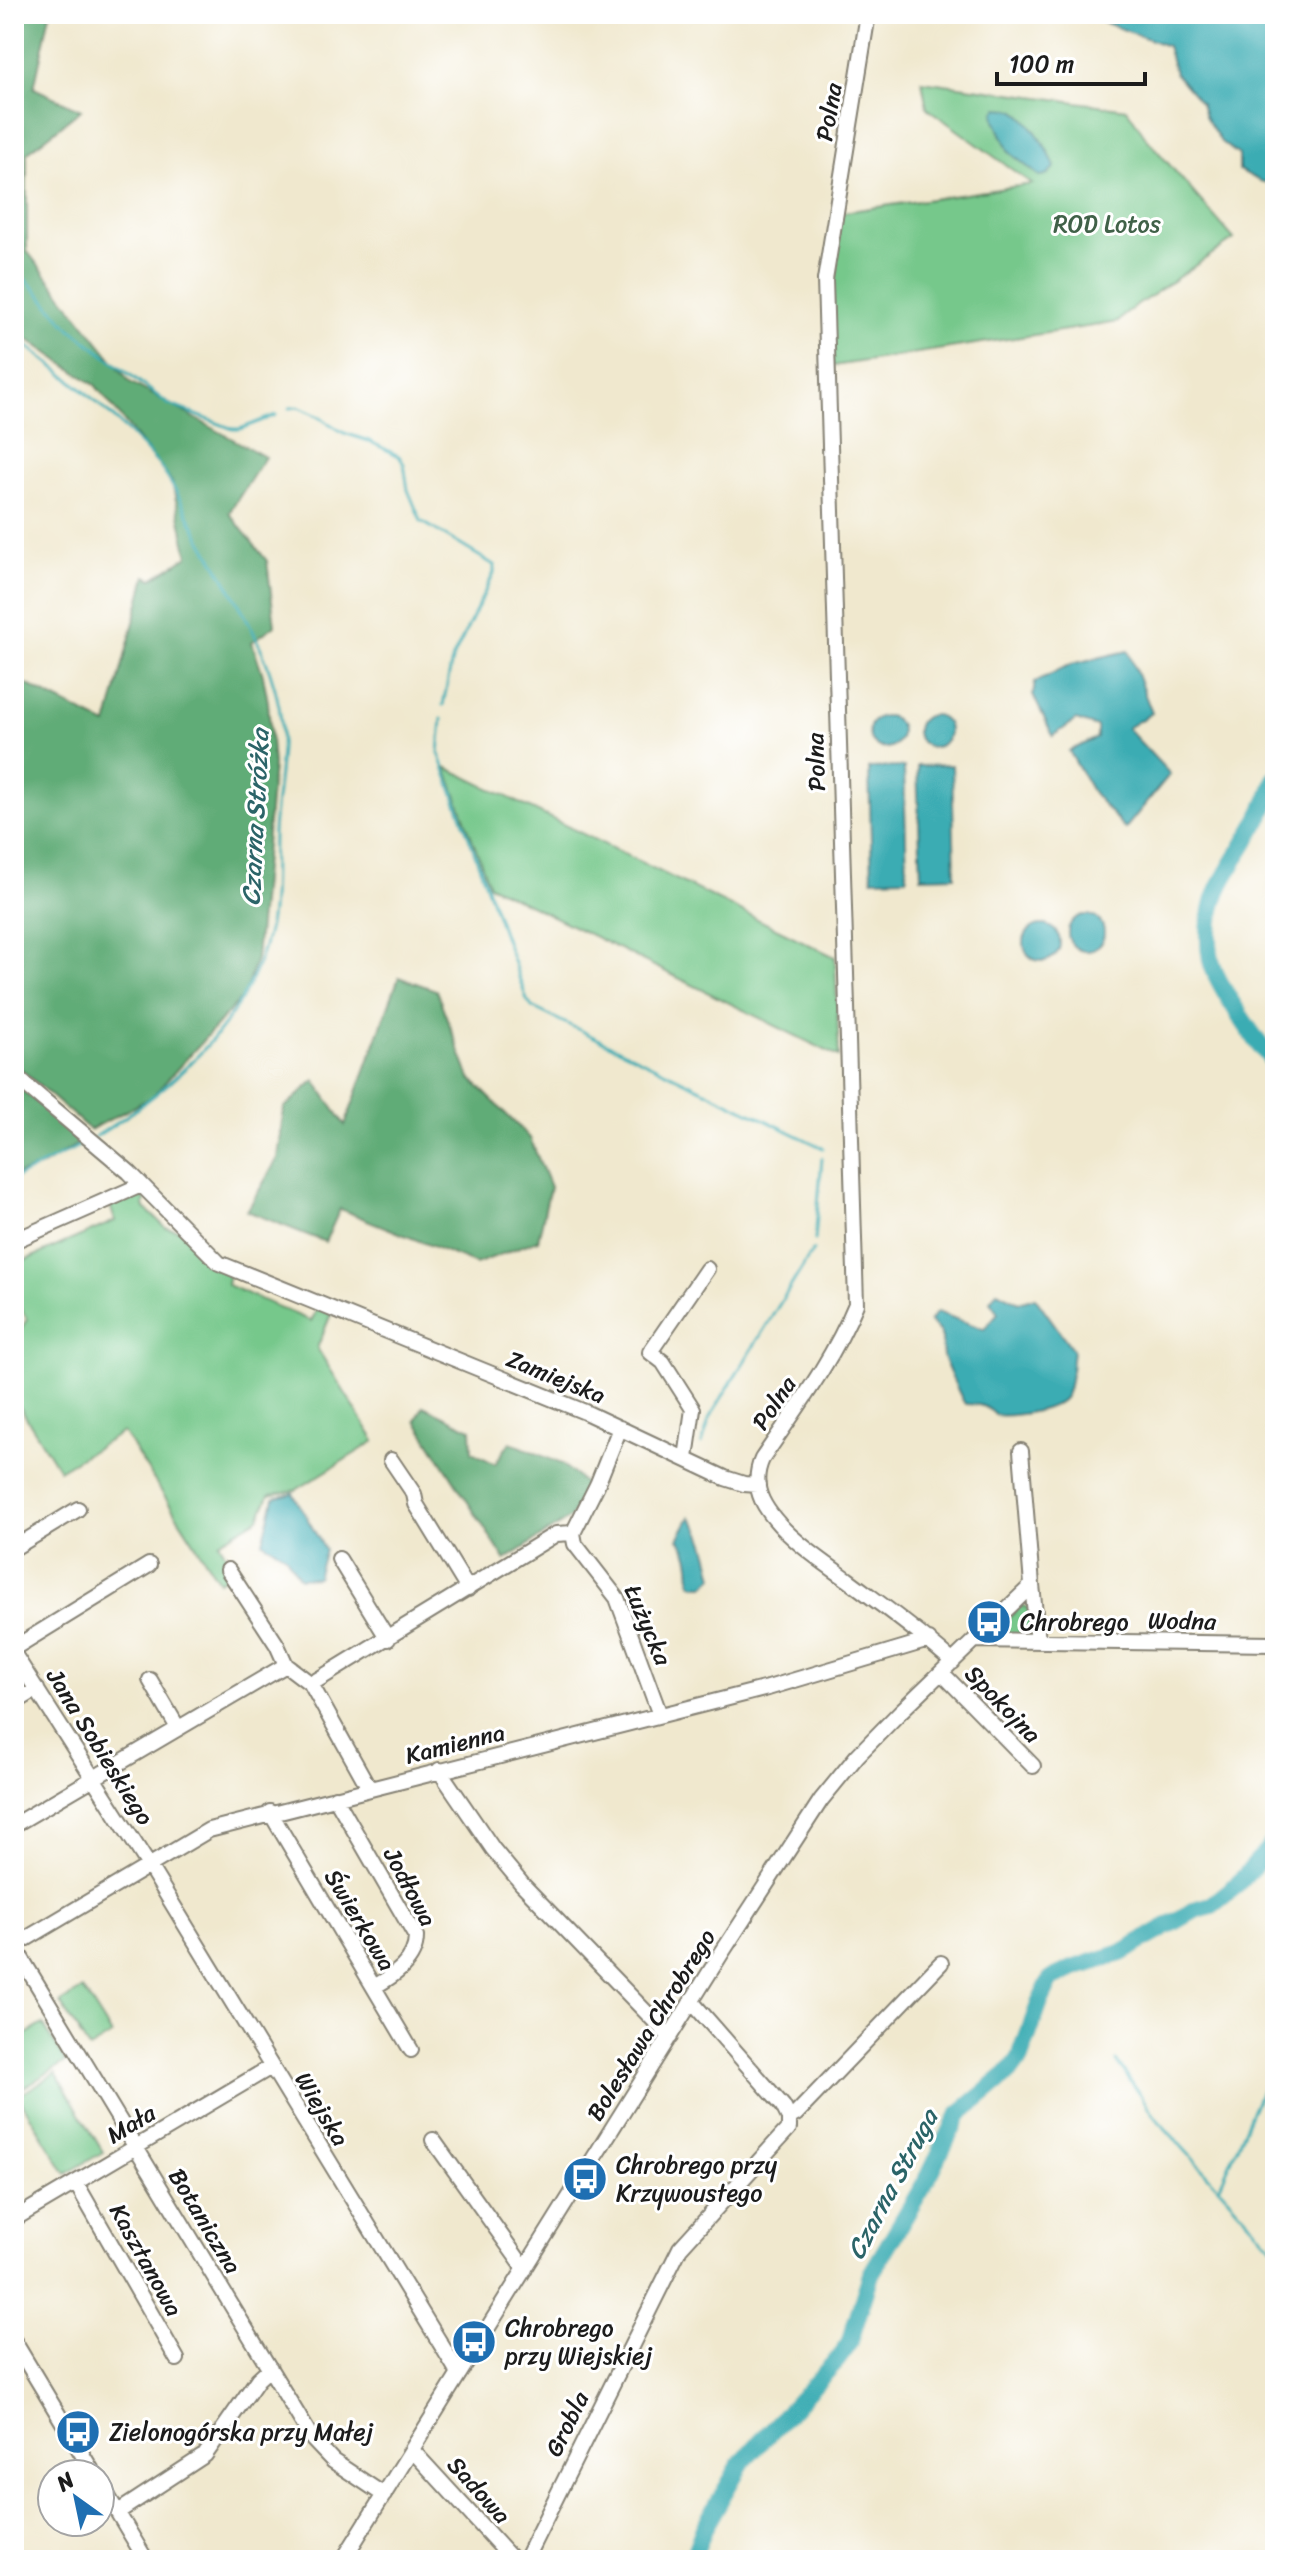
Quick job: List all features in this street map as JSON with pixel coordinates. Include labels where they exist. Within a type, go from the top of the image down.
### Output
[{"type":"street","name":"Polna","points":[[758,1485],[762,1459],[813,1384],[847,1326],[856,1304],[825,280],[868,14]]},
{"type":"street","name":"Zamiejska","points":[[14,1075],[141,1185],[207,1254],[232,1270],[620,1428],[725,1478],[758,1485]]},
{"type":"street","points":[[14,1241],[141,1185]]},
{"type":"street","points":[[686,1458],[693,1409],[663,1362],[650,1352],[707,1269]]},
{"type":"street","points":[[311,1684],[556,1534],[573,1533],[620,1428]]},
{"type":"street","points":[[1021,1451],[1038,1641]]},
{"type":"street","points":[[391,1460],[468,1589]]},
{"type":"street","points":[[758,1485],[760,1497],[771,1514],[806,1549],[929,1640],[953,1662],[1032,1585]]},
{"type":"street","points":[[14,1548],[78,1509]]},
{"type":"street","name":"Łużycka","points":[[573,1533],[575,1544],[617,1598],[660,1715]]},
{"type":"street","points":[[339,1559],[388,1639]]},
{"type":"street","points":[[14,1651],[149,1565]]},
{"type":"street","points":[[228,1570],[277,1645],[286,1665],[311,1684],[369,1788]]},
{"type":"street","name":"Kamienna","points":[[14,1946],[209,1830],[270,1812],[768,1688],[929,1640]]},
{"type":"street","name":"Wodna","points":[[975,1640],[1275,1644]]},
{"type":"street","name":"Jana Sobieskiego","points":[[14,1651],[148,1864]]},
{"type":"street","name":"Bolesława Chrobrego","points":[[343,2560],[821,1800],[857,1756],[953,1662]]},
{"type":"street","points":[[14,1825],[286,1665]]},
{"type":"street","name":"Spokojna","points":[[942,1673],[1033,1766]]},
{"type":"street","points":[[150,1680],[178,1728]]},
{"type":"street","points":[[14,1703],[37,1689]]},
{"type":"street","points":[[439,1770],[493,1849],[522,1884],[670,2037]]},
{"type":"street","name":"Jodłowa","points":[[335,1797],[416,1937],[416,1946],[408,1961],[374,1987]]},
{"type":"street","name":"Świerkowa","points":[[270,1812],[411,2050]]},
{"type":"street","name":"Wiejska","points":[[148,1864],[459,2374]]},
{"type":"street","name":"Botaniczna","points":[[14,1946],[323,2451],[384,2495]]},
{"type":"street","name":"Grobla","points":[[525,2560],[680,2248],[771,2150],[789,2128],[789,2118],[941,1963]]},
{"type":"street","points":[[692,2002],[783,2106],[789,2118]]},
{"type":"street","name":"Mała","points":[[14,2219],[271,2067]]},
{"type":"street","points":[[433,2140],[525,2269]]},
{"type":"street","name":"Kasztanowa","points":[[76,2183],[177,2359]]},
{"type":"street","points":[[14,2341],[84,2458]]},
{"type":"street","points":[[118,2512],[205,2455],[258,2379],[270,2368]]},
{"type":"street","name":"Sadowa","points":[[412,2450],[513,2560]]},
{"type":"street","points":[[116,2509],[146,2560]]},
{"type":"green space","points":[[14,14],[50,14],[34,88],[81,110],[27,153],[27,251],[130,382],[265,457],[229,513],[267,561],[275,625],[252,642],[268,702],[273,765],[256,959],[244,995],[152,1097],[90,1130],[14,1063],[14,678],[107,725],[146,576],[152,579],[188,556],[172,482],[95,385],[14,330]]},
{"type":"green space","name":"ROD Lotos","points":[[922,81],[1127,109],[1147,139],[1234,239],[1126,313],[1118,322],[833,366],[830,280],[838,213],[1032,184],[927,108]]},
{"type":"green space","points":[[446,767],[835,957],[839,1057],[489,885]]},
{"type":"green space","points":[[399,977],[436,990],[470,1078],[530,1138],[550,1187],[538,1240],[476,1264],[340,1209],[325,1242],[247,1211],[278,1158],[284,1108],[315,1080],[345,1125]]},
{"type":"green space","points":[[14,1083],[82,1141],[44,1165],[14,1176]]},
{"type":"green space","points":[[137,1193],[145,1199],[144,1207],[166,1228],[179,1230],[229,1273],[227,1285],[311,1321],[317,1309],[331,1314],[317,1348],[375,1441],[296,1490],[269,1495],[259,1518],[219,1542],[235,1570],[219,1581],[123,1432],[59,1470],[14,1398],[14,1340],[27,1319],[14,1298],[14,1265],[115,1221],[110,1205]]},
{"type":"green space","points":[[423,1406],[471,1429],[472,1452],[495,1464],[510,1442],[562,1464],[588,1487],[570,1518],[505,1560],[416,1421]]},
{"type":"green space","points":[[1021,1605],[1030,1609],[1031,1626],[1022,1636],[1002,1636],[1000,1627]]},
{"type":"green space","points":[[83,1989],[112,2035],[89,2049],[60,2003]]},
{"type":"green space","points":[[43,2024],[66,2062],[14,2093],[14,2042]]},
{"type":"green space","points":[[56,2073],[103,2152],[66,2174],[18,2096]]},
{"type":"water","points":[[1099,14],[1275,14],[1275,185],[1239,170],[1239,155],[1221,142],[1201,103],[1175,73],[1167,46],[1103,22]]},
{"type":"water","points":[[998,108],[1018,112],[1037,134],[1055,167],[1047,175],[1039,176],[1009,152],[995,120],[994,112]]},
{"type":"water","points":[[1128,651],[1152,713],[1127,728],[1170,774],[1125,829],[1093,793],[1069,751],[1097,738],[1097,727],[1076,720],[1053,736],[1033,695],[1035,682],[1071,664]]},
{"type":"water","points":[[933,715],[945,719],[949,731],[945,743],[933,747],[921,743],[917,731],[921,719]]},
{"type":"water","points":[[885,716],[897,720],[901,732],[897,744],[885,748],[873,744],[869,732],[873,720]]},
{"type":"water","points":[[952,765],[955,876],[921,877],[917,766]]},
{"type":"water","points":[[904,767],[907,878],[872,879],[869,768]]},
{"type":"water","points":[[1086,915],[1099,920],[1104,933],[1099,946],[1086,951],[1073,946],[1068,933],[1073,920]]},
{"type":"water","points":[[1042,925],[1055,930],[1060,943],[1055,956],[1042,961],[1029,956],[1024,943],[1029,930]]},
{"type":"water","points":[[997,1291],[1019,1302],[1035,1297],[1073,1350],[1068,1390],[1054,1405],[1022,1414],[995,1415],[982,1406],[965,1404],[960,1396],[943,1356],[941,1335],[929,1322],[937,1312],[984,1329],[998,1313],[990,1301]]},
{"type":"water","points":[[293,1493],[325,1550],[317,1577],[300,1578],[285,1555],[263,1542],[274,1498]]},
{"type":"water","points":[[690,1517],[703,1537],[714,1577],[705,1585],[691,1582],[688,1554],[678,1539]]},
{"type":"waterway","points":[[14,271],[71,329],[168,404],[233,429],[276,415]]},
{"type":"waterway","name":"Czarna Stróżka","points":[[14,336],[108,412],[164,472],[256,638],[273,682],[281,722],[271,910],[256,968],[242,998],[201,1052],[151,1098],[95,1137]]},
{"type":"waterway","points":[[290,408],[298,407],[344,433],[399,456],[421,521],[494,565],[494,573],[452,660],[443,705]]},
{"type":"waterway","points":[[442,719],[439,753],[532,1007],[823,1148]]},
{"type":"waterway","name":"Czarna Struga","points":[[1275,779],[1258,820],[1218,891],[1210,920],[1209,940],[1211,960],[1220,983],[1275,1064]]},
{"type":"waterway","name":"Czarna Stróżka","points":[[14,1179],[85,1143]]},
{"type":"waterway","points":[[815,1240],[822,1158]]},
{"type":"waterway","points":[[702,1444],[710,1417],[813,1250]]},
{"type":"waterway","name":"Czarna Struga","points":[[692,2560],[704,2528],[741,2463],[849,2344],[871,2274],[930,2174],[959,2114],[1010,2072],[1020,2058],[1051,1979],[1121,1953],[1197,1909],[1212,1905],[1238,1884],[1275,1842]]},
{"type":"waterway","points":[[1219,2188],[1275,2058]]},
{"type":"waterway","points":[[1117,2061],[1157,2119],[1275,2250]]},
{"type":"place","name":"Chrobrego","points":[[989,1622]]},
{"type":"place","name":"Chrobrego przy Krzywoustego","points":[[585,2179]]},
{"type":"place","name":"Chrobrego przy Wiejskiej","points":[[474,2342]]},
{"type":"place","name":"Zielonogórska przy Małej","points":[[78,2432]]}]
